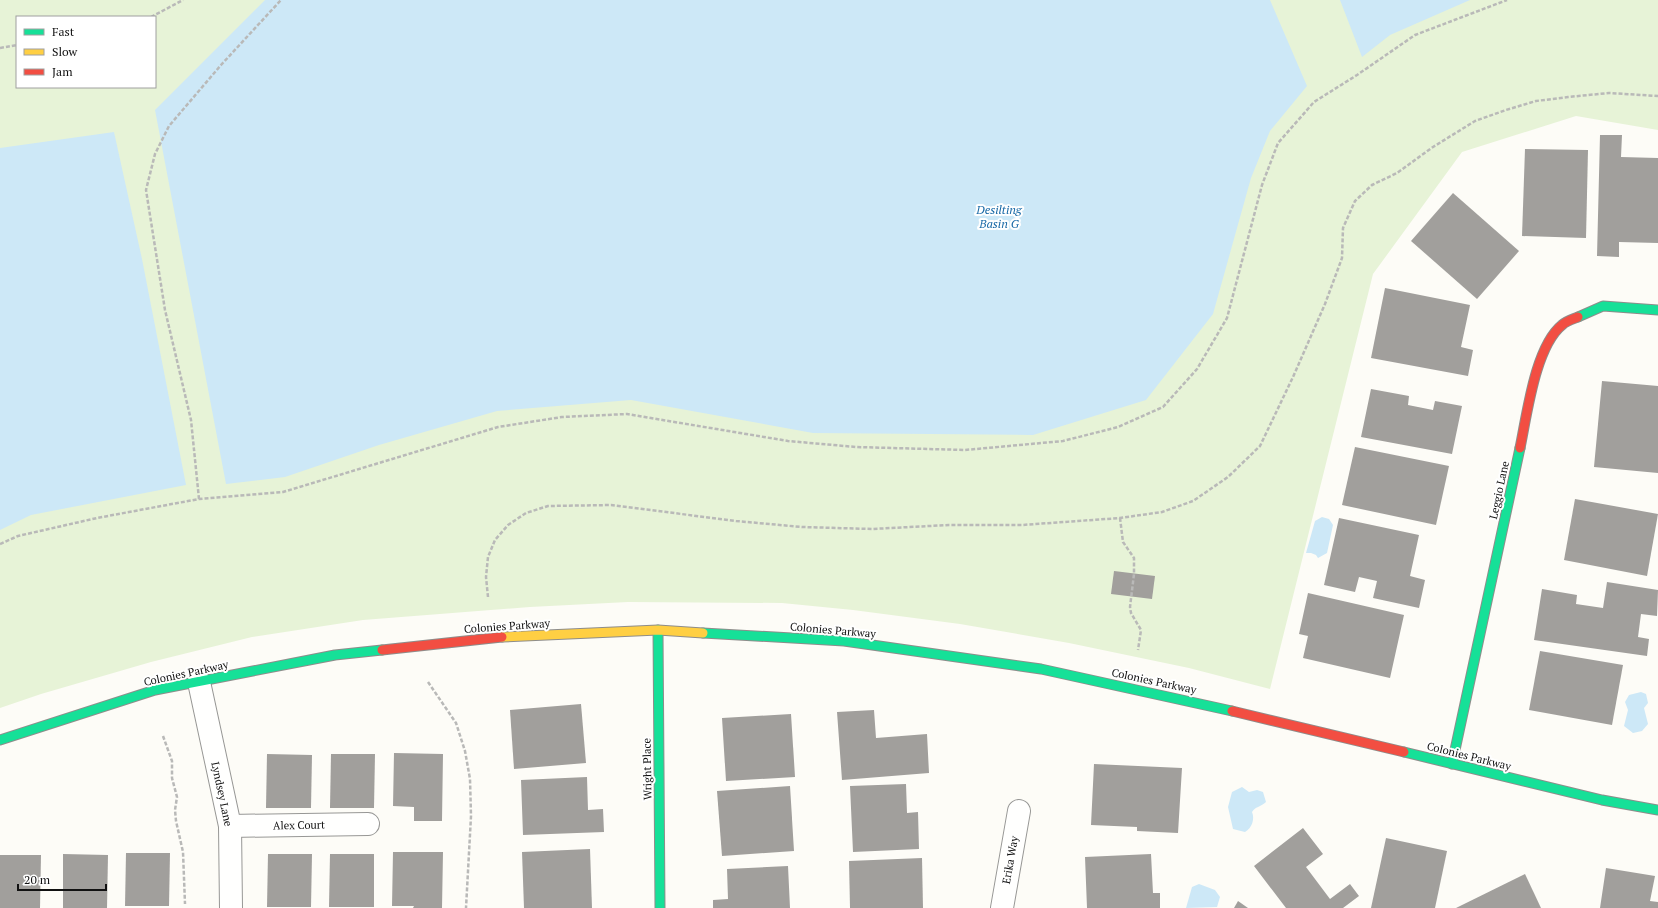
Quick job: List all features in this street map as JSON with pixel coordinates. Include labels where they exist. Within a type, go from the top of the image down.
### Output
[{"type":"street","name":"Leggio Lane","points":[[1452,764],[1535,377],[1548,341],[1562,324],[1603,306],[1658,310]]},
{"type":"street","name":"Colonies Parkway","points":[[0,740],[155,690],[335,655],[489,638],[658,630],[844,641],[1041,669],[1187,700],[1602,800],[1658,810]]},
{"type":"street","name":"Wright Place","points":[[658,630],[660,908]]},
{"type":"street","name":"Lyndsey Lane","points":[[199,682],[230,826],[230,908]]},
{"type":"street","name":"Erika Way","points":[[1002,908],[1019,811]]},
{"type":"street","name":"Alex Court","points":[[230,826],[368,824]]},
{"type":"path","points":[[153,16],[183,0]]},
{"type":"path","points":[[200,499],[191,420],[165,310],[146,190],[155,154],[169,126],[221,65],[281,0]]},
{"type":"path","points":[[0,544],[18,536],[98,518],[200,499],[283,492],[498,427],[562,418],[627,414],[788,441],[856,447],[965,450],[1063,441],[1118,427],[1163,407],[1197,370],[1227,318],[1262,185],[1278,143],[1314,102],[1415,35],[1507,0]]},
{"type":"path","points":[[0,48],[16,45]]},
{"type":"path","points":[[488,597],[486,577],[488,557],[495,540],[508,525],[526,514],[548,506],[611,505],[736,521],[810,528],[872,529],[949,525],[1022,525],[1120,518],[1162,512],[1192,501],[1228,477],[1260,446],[1293,377],[1325,304],[1342,258],[1343,228],[1354,201],[1372,185],[1397,173],[1433,147],[1475,121],[1536,101],[1568,96],[1609,93],[1658,96]]},
{"type":"path","points":[[1120,518],[1123,542],[1134,558],[1134,574],[1130,607],[1131,613],[1141,630],[1138,650]]},
{"type":"path","points":[[428,682],[456,723],[465,751],[470,779],[472,816],[466,908]]},
{"type":"path","points":[[163,736],[172,761],[172,778],[177,796],[175,810],[183,852],[185,904]]},
{"type":"green space","points":[[0,0],[1658,0],[1658,130],[1576,116],[1462,152],[1373,274],[1270,689],[1189,668],[1069,643],[960,624],[853,610],[782,603],[628,602],[530,607],[363,620],[252,637],[151,662],[41,694],[0,708]]},
{"type":"water","name":"Desilting Basin G","points":[[265,0],[1270,0],[1307,86],[1270,131],[1251,178],[1213,314],[1146,400],[1033,435],[813,433],[631,400],[497,411],[379,445],[285,477],[226,484],[155,110]]},
{"type":"water","points":[[1340,0],[1470,0],[1390,35],[1362,57]]},
{"type":"water","points":[[114,132],[142,259],[186,485],[31,515],[0,530],[0,148]]},
{"type":"water","points":[[1322,517],[1329,519],[1333,525],[1327,553],[1318,558],[1316,555],[1306,553],[1315,521]]},
{"type":"water","points":[[1641,692],[1646,694],[1648,703],[1644,708],[1648,724],[1642,731],[1633,733],[1624,726],[1628,710],[1625,702],[1629,695]]},
{"type":"water","points":[[1242,787],[1249,792],[1257,790],[1263,792],[1266,802],[1252,812],[1252,823],[1245,832],[1233,829],[1228,807],[1232,792]]},
{"type":"water","points":[[1199,884],[1215,890],[1220,897],[1217,907],[1186,908],[1192,887]]},
{"type":"building","points":[[1600,135],[1622,135],[1621,157],[1658,158],[1658,243],[1619,242],[1619,257],[1597,256]]},
{"type":"building","points":[[1525,149],[1588,150],[1586,238],[1522,236]]},
{"type":"building","points":[[1453,193],[1519,251],[1477,299],[1411,241]]},
{"type":"building","points":[[1385,288],[1470,305],[1461,347],[1473,350],[1468,376],[1371,358]]},
{"type":"building","points":[[1602,381],[1658,386],[1658,473],[1594,467]]},
{"type":"building","points":[[1371,389],[1409,396],[1408,405],[1433,410],[1435,401],[1462,406],[1452,454],[1361,437]]},
{"type":"building","points":[[1355,447],[1449,466],[1436,525],[1342,505]]},
{"type":"building","points":[[1575,499],[1658,514],[1647,576],[1564,560]]},
{"type":"building","points":[[1339,518],[1419,535],[1410,576],[1425,580],[1419,608],[1373,598],[1377,581],[1359,577],[1355,592],[1324,585]]},
{"type":"building","points":[[1114,571],[1155,576],[1152,599],[1111,594]]},
{"type":"building","points":[[1607,582],[1658,590],[1657,616],[1641,614],[1638,637],[1649,639],[1647,656],[1534,640],[1542,589],[1577,595],[1576,604],[1603,608]]},
{"type":"building","points":[[1308,593],[1404,615],[1390,678],[1303,658],[1308,636],[1299,634]]},
{"type":"building","points":[[1540,651],[1623,665],[1612,725],[1529,710]]},
{"type":"building","points":[[581,704],[586,763],[514,769],[510,710]]},
{"type":"building","points":[[874,710],[876,738],[927,734],[929,773],[842,780],[837,712]]},
{"type":"building","points":[[791,714],[795,777],[726,781],[722,718]]},
{"type":"building","points":[[394,753],[443,754],[442,821],[414,821],[414,807],[393,806]]},
{"type":"building","points":[[267,754],[312,755],[311,808],[266,808]]},
{"type":"building","points":[[331,754],[375,754],[374,808],[330,808]]},
{"type":"building","points":[[1094,764],[1182,768],[1178,833],[1137,831],[1137,827],[1091,825]]},
{"type":"building","points":[[587,777],[588,810],[603,809],[604,832],[523,835],[521,780]]},
{"type":"building","points":[[906,784],[907,813],[918,812],[919,849],[853,852],[850,786]]},
{"type":"building","points":[[790,786],[794,851],[722,856],[717,791]]},
{"type":"building","points":[[1303,828],[1323,854],[1306,867],[1330,899],[1350,884],[1359,896],[1343,908],[1286,908],[1254,866]]},
{"type":"building","points":[[1386,838],[1447,851],[1435,908],[1371,908]]},
{"type":"building","points":[[590,849],[592,908],[524,908],[522,852]]},
{"type":"building","points":[[393,852],[443,852],[442,908],[392,906]]},
{"type":"building","points":[[126,853],[170,853],[169,906],[125,906]]},
{"type":"building","points":[[63,854],[108,855],[107,908],[63,908]]},
{"type":"building","points":[[268,854],[312,854],[311,907],[267,907]]},
{"type":"building","points":[[330,854],[374,854],[374,907],[329,907]]},
{"type":"building","points":[[1151,854],[1153,893],[1160,893],[1160,908],[1087,908],[1085,857]]},
{"type":"building","points":[[0,855],[41,855],[40,908],[0,908]]},
{"type":"building","points":[[922,858],[923,908],[850,908],[849,861]]},
{"type":"building","points":[[788,866],[790,908],[713,908],[713,900],[728,899],[727,869]]},
{"type":"building","points":[[1606,868],[1655,876],[1650,901],[1658,902],[1658,908],[1600,908]]},
{"type":"building","points":[[1525,874],[1541,908],[1456,908]]},
{"type":"building","points":[[1238,901],[1248,908],[1234,908]]},
{"type":"traffic: fast","points":[[1578,317],[1603,306],[1658,310]]},
{"type":"traffic: fast","points":[[1452,764],[1520,448]]},
{"type":"traffic: fast","points":[[658,630],[660,908]]},
{"type":"traffic: fast","points":[[703,633],[844,641],[1041,669],[1232,711]]},
{"type":"traffic: fast","points":[[0,740],[155,690],[335,655],[382,650]]},
{"type":"traffic: fast","points":[[1404,752],[1602,800],[1658,810]]},
{"type":"traffic: slow","points":[[502,637],[658,630],[703,633]]},
{"type":"traffic: jam","points":[[1520,448],[1529,400],[1545,349],[1553,335],[1562,325],[1578,317]]},
{"type":"traffic: jam","points":[[382,650],[502,637]]},
{"type":"traffic: jam","points":[[1232,711],[1404,752]]}]
